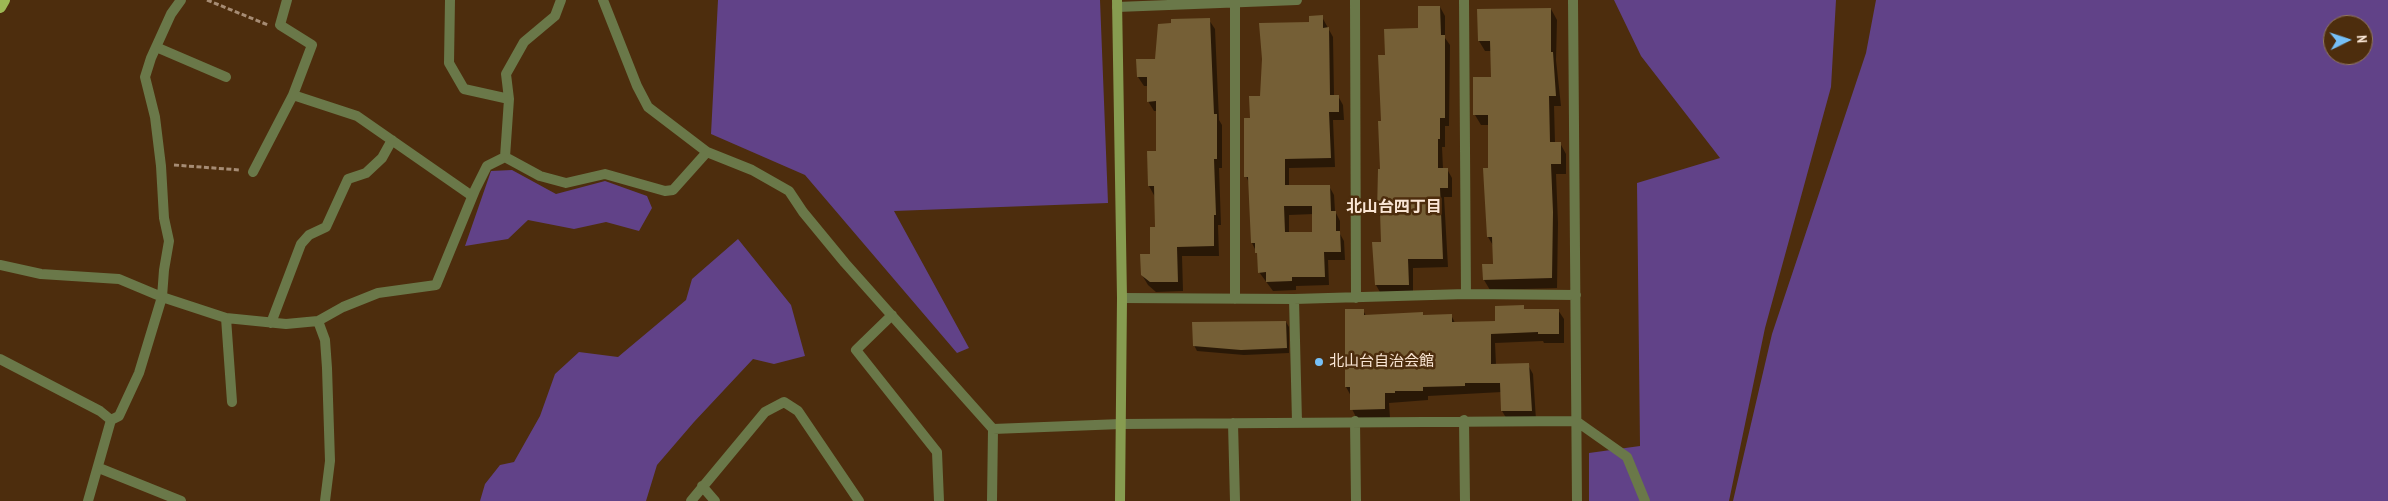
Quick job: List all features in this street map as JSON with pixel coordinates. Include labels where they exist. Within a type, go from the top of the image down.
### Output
[{"type":"main road","points":[[0,7],[4,0]]},
{"type":"street","points":[[88,501],[99,468],[111,420],[119,416],[139,373],[162,297],[169,241],[164,218],[161,166],[155,117],[145,77],[171,14],[181,0]]},
{"type":"street","points":[[253,172],[293,94],[312,45],[280,25],[287,0]]},
{"type":"street","points":[[450,0],[449,62],[464,89],[509,99]]},
{"type":"street","points":[[505,157],[509,99],[506,74],[524,42],[555,16],[561,0]]},
{"type":"street","points":[[603,0],[637,86],[648,107],[707,152],[752,170],[789,191],[802,212],[993,428],[992,501]]},
{"type":"street","points":[[1235,0],[1235,299]]},
{"type":"street","points":[[1120,501],[1122,298],[1117,3],[1297,0]]},
{"type":"street","points":[[1355,0],[1356,298]]},
{"type":"street","points":[[1464,0],[1466,294]]},
{"type":"street","points":[[1573,0],[1577,501]]},
{"type":"street","points":[[156,47],[226,77]]},
{"type":"street","points":[[293,94],[357,116],[472,196]]},
{"type":"street","points":[[271,323],[301,244],[309,235],[326,227],[348,178],[366,173],[382,158],[392,140]]},
{"type":"street","points":[[505,157],[540,176],[566,183],[605,174],[665,191],[673,190],[707,152]]},
{"type":"street","points":[[0,265],[41,274],[119,279],[162,297],[226,318],[286,324],[318,321],[343,307],[378,293],[436,285],[472,196],[487,166],[505,157]]},
{"type":"street","points":[[1122,298],[1294,299],[1466,294],[1576,295]]},
{"type":"street","points":[[1294,299],[1297,422]]},
{"type":"street","points":[[892,315],[856,350],[937,452],[939,501]]},
{"type":"street","points":[[226,318],[232,402]]},
{"type":"street","points":[[318,321],[325,340],[327,368],[330,461],[326,501]]},
{"type":"street","points":[[0,358],[100,411],[111,420]]},
{"type":"street","points":[[691,501],[765,412],[784,402],[798,411],[859,501]]},
{"type":"street","points":[[1464,420],[1465,501]]},
{"type":"street","points":[[993,428],[1121,424],[1355,421],[1576,421],[1627,457],[1645,501]]},
{"type":"street","points":[[1355,421],[1356,501]]},
{"type":"street","points":[[1233,423],[1235,501]]},
{"type":"street","points":[[99,468],[181,501]]},
{"type":"street","points":[[702,486],[716,501]]},
{"type":"path","points":[[208,0],[274,28],[280,25]]},
{"type":"path","points":[[161,166],[184,165],[253,172]]},
{"type":"shaded area","points":[[718,0],[1100,0],[1108,203],[894,211],[969,348],[957,353],[805,175],[711,134]]},
{"type":"shaded area","points":[[1614,0],[1836,0],[1831,87],[1765,328],[1729,501],[1589,501],[1589,453],[1640,446],[1637,183],[1720,158],[1641,56]]},
{"type":"shaded area","points":[[1876,0],[2388,0],[2388,501],[1733,501],[1772,334],[1866,53]]},
{"type":"shaded area","points":[[512,170],[556,194],[605,181],[647,196],[652,208],[639,231],[606,222],[574,229],[528,220],[508,239],[465,246],[491,171]]},
{"type":"shaded area","points":[[738,239],[791,305],[805,356],[774,364],[753,359],[657,465],[646,501],[480,501],[485,484],[500,465],[514,462],[540,416],[555,374],[579,352],[618,357],[686,300],[692,279]]},
{"type":"building","points":[[1418,6],[1440,6],[1441,35],[1445,35],[1445,118],[1440,118],[1440,139],[1438,139],[1438,168],[1448,168],[1448,188],[1440,188],[1443,259],[1408,259],[1409,285],[1375,285],[1372,242],[1381,242],[1380,212],[1377,212],[1378,169],[1380,169],[1378,121],[1381,121],[1378,55],[1385,55],[1384,29],[1418,28]]},
{"type":"building","points":[[1551,8],[1551,52],[1553,52],[1556,96],[1549,96],[1550,142],[1561,142],[1561,164],[1551,164],[1553,212],[1552,278],[1483,280],[1482,264],[1493,264],[1492,237],[1487,237],[1483,168],[1488,168],[1488,115],[1473,115],[1473,77],[1491,77],[1490,41],[1478,41],[1477,9]]},
{"type":"building","points":[[1323,15],[1323,28],[1329,27],[1330,95],[1339,95],[1339,112],[1329,112],[1331,158],[1285,159],[1285,185],[1330,185],[1331,211],[1336,211],[1336,231],[1340,231],[1341,252],[1324,252],[1325,277],[1292,277],[1292,281],[1266,282],[1266,272],[1258,273],[1255,243],[1251,243],[1248,177],[1244,177],[1244,118],[1250,118],[1249,96],[1260,96],[1262,59],[1259,23],[1309,22],[1309,16]],"holes":[[[1284,206],[1312,206],[1312,232],[1285,232]]]},
{"type":"building","points":[[1210,18],[1214,114],[1217,114],[1217,159],[1214,159],[1216,215],[1214,215],[1214,246],[1177,247],[1178,282],[1150,282],[1141,275],[1140,254],[1150,254],[1150,227],[1155,227],[1154,186],[1148,186],[1147,151],[1156,151],[1156,101],[1147,102],[1147,77],[1137,77],[1136,59],[1155,59],[1158,24],[1171,23],[1171,19]]},
{"type":"building","points":[[1524,305],[1524,309],[1559,309],[1559,334],[1538,334],[1538,332],[1491,334],[1491,364],[1529,363],[1532,411],[1501,411],[1500,383],[1465,383],[1465,386],[1423,387],[1423,391],[1395,391],[1395,393],[1385,393],[1385,409],[1350,410],[1350,387],[1345,387],[1345,309],[1364,309],[1364,315],[1423,312],[1423,315],[1452,314],[1452,322],[1495,321],[1495,306]]},
{"type":"building","points":[[1286,321],[1287,348],[1241,350],[1193,346],[1192,322]]},
{"type":"place","name":"北山台自治会館","points":[[1319,362]]},
{"type":"district","name":"北山台四丁目","points":[[1394,207]]}]
